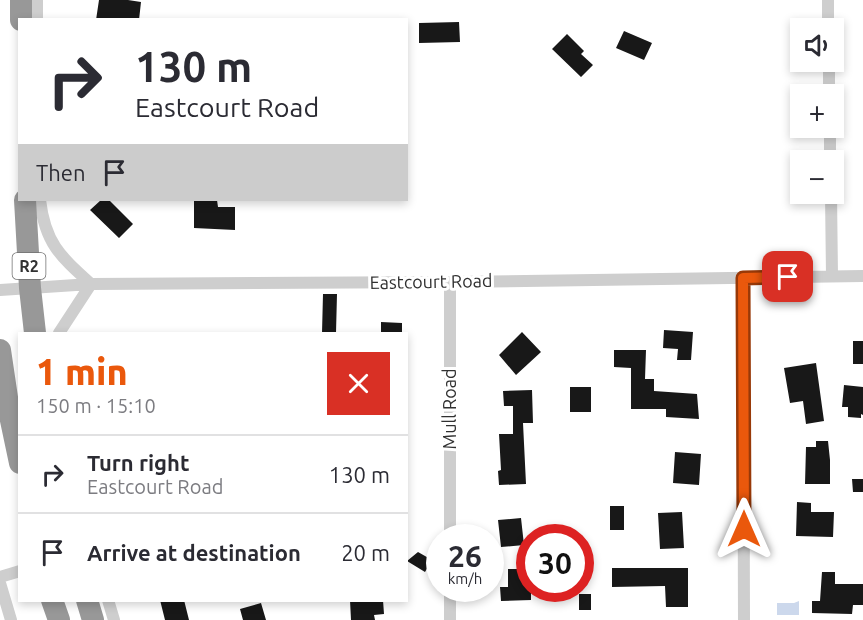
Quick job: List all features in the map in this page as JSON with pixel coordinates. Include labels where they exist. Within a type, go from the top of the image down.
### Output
[{"type":"highway","points":[[21,0],[21,18]]},
{"type":"highway","name":"R2","points":[[25,201],[35,332]]},
{"type":"highway","points":[[0,350],[18,454]]},
{"type":"highway","points":[[53,602],[58,620]]},
{"type":"highway","points":[[88,602],[93,620]]},
{"type":"street","points":[[37,0],[37,18]]},
{"type":"street","points":[[828,0],[828,18]]},
{"type":"street","points":[[40,201],[47,232],[54,248],[66,262],[92,284],[60,332]]},
{"type":"street","points":[[831,204],[832,276]]},
{"type":"street","name":"Eastcourt Road","points":[[0,290],[92,284],[863,276]]},
{"type":"street","points":[[743,278],[744,620]]},
{"type":"street","name":"Mull Road","points":[[450,282],[450,524]]},
{"type":"street","points":[[0,577],[18,572]]},
{"type":"street","points":[[0,583],[11,620]]},
{"type":"street","points":[[109,602],[114,620]]},
{"type":"street","points":[[450,602],[450,620]]},
{"type":"water","points":[[799,601],[799,615],[777,615],[777,603]]},
{"type":"building","points":[[99,0],[141,2],[139,18],[96,18]]},
{"type":"building","points":[[459,22],[460,42],[419,43],[419,23]]},
{"type":"building","points":[[624,31],[652,43],[644,60],[616,48]]},
{"type":"building","points":[[567,34],[584,51],[581,54],[593,65],[581,77],[552,49]]},
{"type":"building","points":[[100,201],[110,201],[133,224],[119,238],[90,210]]},
{"type":"building","points":[[194,201],[217,201],[218,207],[235,207],[235,230],[194,228]]},
{"type":"building","points":[[323,294],[337,294],[336,332],[322,332]]},
{"type":"building","points":[[381,322],[402,323],[402,332],[381,332]]},
{"type":"building","points":[[664,330],[693,332],[691,360],[677,360],[678,349],[663,348]]},
{"type":"building","points":[[522,332],[541,352],[516,375],[499,355]]},
{"type":"building","points":[[853,341],[863,341],[863,364],[853,364]]},
{"type":"building","points":[[614,350],[646,350],[645,379],[654,379],[654,391],[697,394],[699,419],[666,417],[666,409],[631,409],[631,368],[614,367]]},
{"type":"building","points":[[816,363],[824,421],[806,424],[803,401],[790,403],[784,368]]},
{"type":"building","points":[[844,385],[863,387],[863,415],[861,414],[861,418],[848,417],[848,407],[842,407]]},
{"type":"building","points":[[570,387],[591,387],[591,412],[570,412]]},
{"type":"building","points":[[532,390],[533,423],[523,423],[526,484],[499,485],[498,471],[501,470],[499,434],[513,434],[513,406],[504,406],[503,391]]},
{"type":"building","points":[[816,441],[828,441],[830,484],[805,484],[806,447],[816,447]]},
{"type":"building","points":[[675,452],[701,454],[699,485],[673,483]]},
{"type":"building","points":[[852,479],[863,479],[863,492],[853,492]]},
{"type":"building","points":[[797,502],[811,503],[811,512],[834,512],[833,537],[796,536]]},
{"type":"building","points":[[610,506],[624,506],[624,530],[610,530]]},
{"type":"building","points":[[682,512],[684,548],[660,549],[658,513]]},
{"type":"building","points":[[521,518],[522,524],[516,524],[516,546],[504,547],[504,524],[498,524],[498,520]]},
{"type":"building","points":[[418,552],[426,557],[426,570],[425,572],[408,562]]},
{"type":"building","points":[[612,568],[688,568],[688,607],[666,607],[665,586],[612,587]]},
{"type":"building","points":[[508,569],[516,569],[516,600],[504,601],[504,587],[508,587]]},
{"type":"building","points":[[822,572],[835,572],[835,584],[863,584],[863,605],[853,605],[852,614],[812,613],[812,601],[820,601]]},
{"type":"building","points":[[160,602],[184,602],[189,620],[165,620]]},
{"type":"building","points":[[350,602],[383,602],[384,614],[374,615],[375,620],[351,620]]},
{"type":"building","points":[[579,602],[591,602],[591,610],[579,610]]},
{"type":"building","points":[[261,603],[266,620],[243,620],[240,609]]},
{"type":"route","points":[[744,529],[743,278],[788,277]]}]
